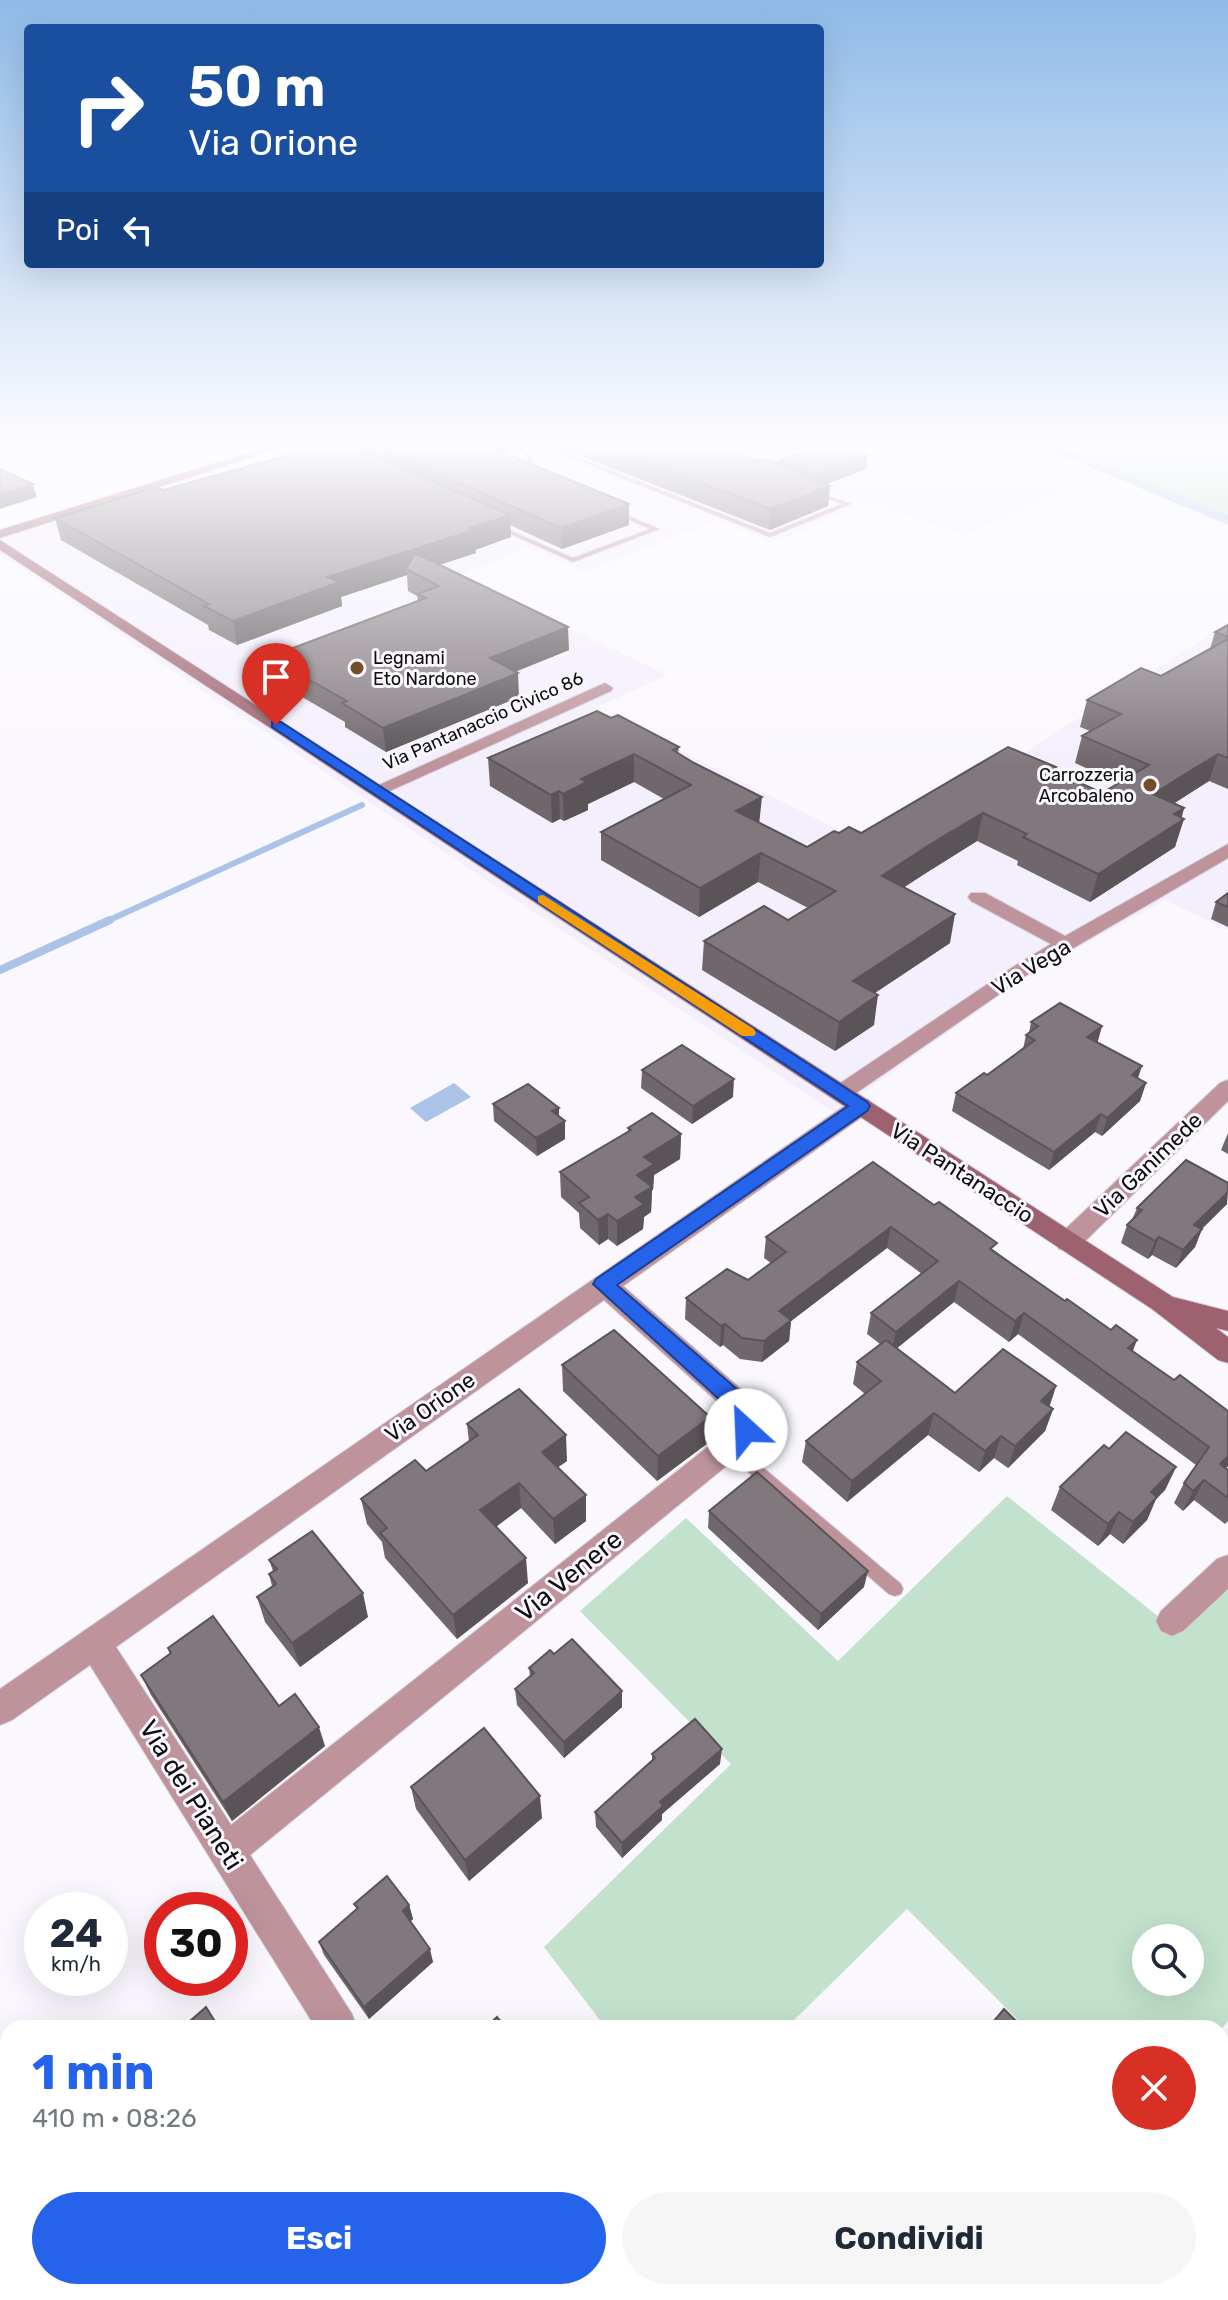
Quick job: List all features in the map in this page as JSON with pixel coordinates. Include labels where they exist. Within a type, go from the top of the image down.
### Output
[{"type":"street","name":"Via Pantanaccio","points":[[11,551],[1161,1302],[1228,1352]]},
{"type":"street","name":"Via Pantanaccio Civico 86","points":[[377,790],[605,688]]},
{"type":"street","name":"Via Vega","points":[[851,1100],[1020,971],[1228,850]]},
{"type":"street","points":[[978,897],[1067,945]]},
{"type":"street","name":"Via Ganimede","points":[[1068,1242],[1228,1088]]},
{"type":"street","name":"Via Orione","points":[[0,1709],[603,1284],[851,1100]]},
{"type":"street","name":"Via Venere","points":[[227,1851],[730,1448],[746,1430],[744,1410],[603,1284]]},
{"type":"street","name":"Via Pantanaccio","points":[[1161,1302],[1228,1321]]},
{"type":"street","points":[[1172,1621],[1228,1569]]},
{"type":"street","name":"Via dei Pianeti","points":[[95,1643],[333,2020]]},
{"type":"lane","points":[[554,551],[573,560],[596,551]]},
{"type":"lane","points":[[730,1448],[895,1589]]},
{"type":"shaded area","points":[[0,551],[520,551],[457,576],[668,675],[595,708],[875,848],[1228,623],[1228,930],[1165,900],[1029,975],[835,1113],[0,555]]},
{"type":"shaded area","points":[[537,551],[638,551],[584,572]]},
{"type":"green space","points":[[1007,1496],[1179,1633],[1228,1585],[1228,2020],[1018,2020],[907,1909],[794,2020],[600,2020],[544,1947],[731,1764],[580,1611],[686,1518],[838,1661]]},
{"type":"water","points":[[454,1083],[471,1097],[426,1122],[410,1108]]},
{"type":"building","points":[[115,551],[407,551],[327,577],[339,582],[233,621],[204,606],[209,604]]},
{"type":"building","points":[[415,553],[568,627],[490,658],[518,673],[383,728],[342,703],[347,701],[269,657],[426,598],[417,594],[439,586],[406,569]]},
{"type":"building","points":[[1228,625],[1228,637],[1215,632]]},
{"type":"building","points":[[1228,639],[1228,758],[1218,754],[1153,794],[1184,808],[1174,814],[1184,819],[1098,874],[1023,837],[1027,834],[983,813],[882,876],[955,914],[853,981],[878,995],[839,1022],[704,941],[764,906],[788,920],[836,891],[761,853],[700,888],[601,832],[691,785],[634,754],[581,779],[587,782],[563,794],[559,791],[551,795],[488,758],[597,711],[611,718],[618,715],[679,747],[673,750],[694,763],[762,797],[736,811],[807,847],[834,831],[839,833],[849,827],[861,833],[1008,747],[1056,767],[1052,770],[1102,793],[1149,765],[1082,736],[1121,714],[1087,700],[1141,668],[1161,676]]},
{"type":"building","points":[[1228,893],[1228,907],[1216,902]]},
{"type":"building","points":[[1060,1003],[1102,1026],[1087,1037],[1142,1066],[1132,1075],[1146,1083],[1107,1118],[1101,1114],[1054,1152],[956,1093],[1035,1040],[1026,1035],[1038,1026],[1031,1022]]},
{"type":"building","points":[[682,1045],[734,1079],[693,1106],[642,1070]]},
{"type":"building","points":[[528,1084],[559,1108],[552,1111],[565,1121],[536,1138],[493,1104]]},
{"type":"building","points":[[652,1113],[681,1134],[644,1157],[654,1164],[637,1175],[652,1187],[635,1197],[644,1204],[617,1221],[608,1214],[598,1220],[579,1203],[589,1197],[560,1172],[631,1130],[628,1128]]},
{"type":"building","points":[[1186,1160],[1228,1183],[1228,1192],[1194,1225],[1202,1229],[1183,1250],[1159,1237],[1155,1241],[1127,1225],[1142,1210],[1137,1208]]},
{"type":"building","points":[[873,1162],[934,1205],[939,1202],[997,1243],[990,1249],[1065,1301],[1067,1299],[1111,1330],[1116,1325],[1137,1340],[1128,1348],[1174,1380],[1180,1375],[1228,1411],[1228,1456],[1220,1464],[1228,1470],[1228,1498],[1204,1480],[1193,1491],[1184,1483],[1209,1447],[1024,1313],[1015,1321],[959,1281],[896,1332],[871,1313],[938,1261],[891,1227],[779,1311],[791,1320],[764,1341],[742,1338],[725,1324],[721,1326],[686,1298],[727,1269],[748,1280],[786,1252],[766,1237]]},
{"type":"building","points":[[614,1330],[710,1417],[658,1456],[562,1365]]},
{"type":"building","points":[[886,1340],[955,1393],[1003,1349],[1056,1386],[1041,1401],[1053,1409],[1015,1446],[1001,1436],[985,1451],[934,1413],[852,1481],[806,1441],[881,1381],[857,1362]]},
{"type":"building","points":[[519,1389],[566,1435],[542,1452],[586,1495],[553,1519],[519,1483],[480,1510],[526,1558],[453,1615],[380,1533],[387,1528],[361,1499],[415,1460],[426,1471],[478,1435],[467,1424]]},
{"type":"building","points":[[1126,1432],[1176,1467],[1151,1492],[1157,1497],[1133,1522],[1119,1512],[1108,1524],[1060,1487],[1104,1445],[1109,1449]]},
{"type":"building","points":[[757,1472],[868,1571],[821,1614],[709,1511]]},
{"type":"building","points":[[312,1531],[363,1593],[292,1643],[257,1597],[276,1584],[269,1574],[277,1569],[269,1560]]},
{"type":"building","points":[[213,1616],[279,1706],[295,1694],[319,1727],[223,1802],[141,1675],[171,1653],[168,1648]]},
{"type":"building","points":[[572,1639],[622,1691],[564,1742],[515,1689],[534,1673],[529,1668],[550,1650],[554,1654]]},
{"type":"building","points":[[695,1719],[722,1749],[660,1802],[663,1806],[622,1843],[595,1812],[655,1758],[652,1754]]},
{"type":"building","points":[[484,1728],[540,1796],[465,1860],[411,1787]]},
{"type":"building","points":[[387,1876],[409,1905],[403,1911],[430,1949],[364,2007],[319,1942],[358,1908],[354,1904]]},
{"type":"building","points":[[206,2007],[214,2020],[191,2020]]},
{"type":"building","points":[[1004,2009],[1015,2020],[995,2020]]},
{"type":"waterway","points":[[105,922],[362,805]]},
{"type":"waterway","points":[[0,970],[110,920]]},
{"type":"slow traffic","points":[[543,899],[748,1033]]},
{"type":"place","name":"Legnami Eto Nardone","points":[[357,668]]},
{"type":"place","name":"Carrozzeria Arcobaleno","points":[[1150,785]]},
{"type":"route","points":[[276,725],[861,1106],[603,1284],[740,1405],[747,1416],[746,1430]]}]
